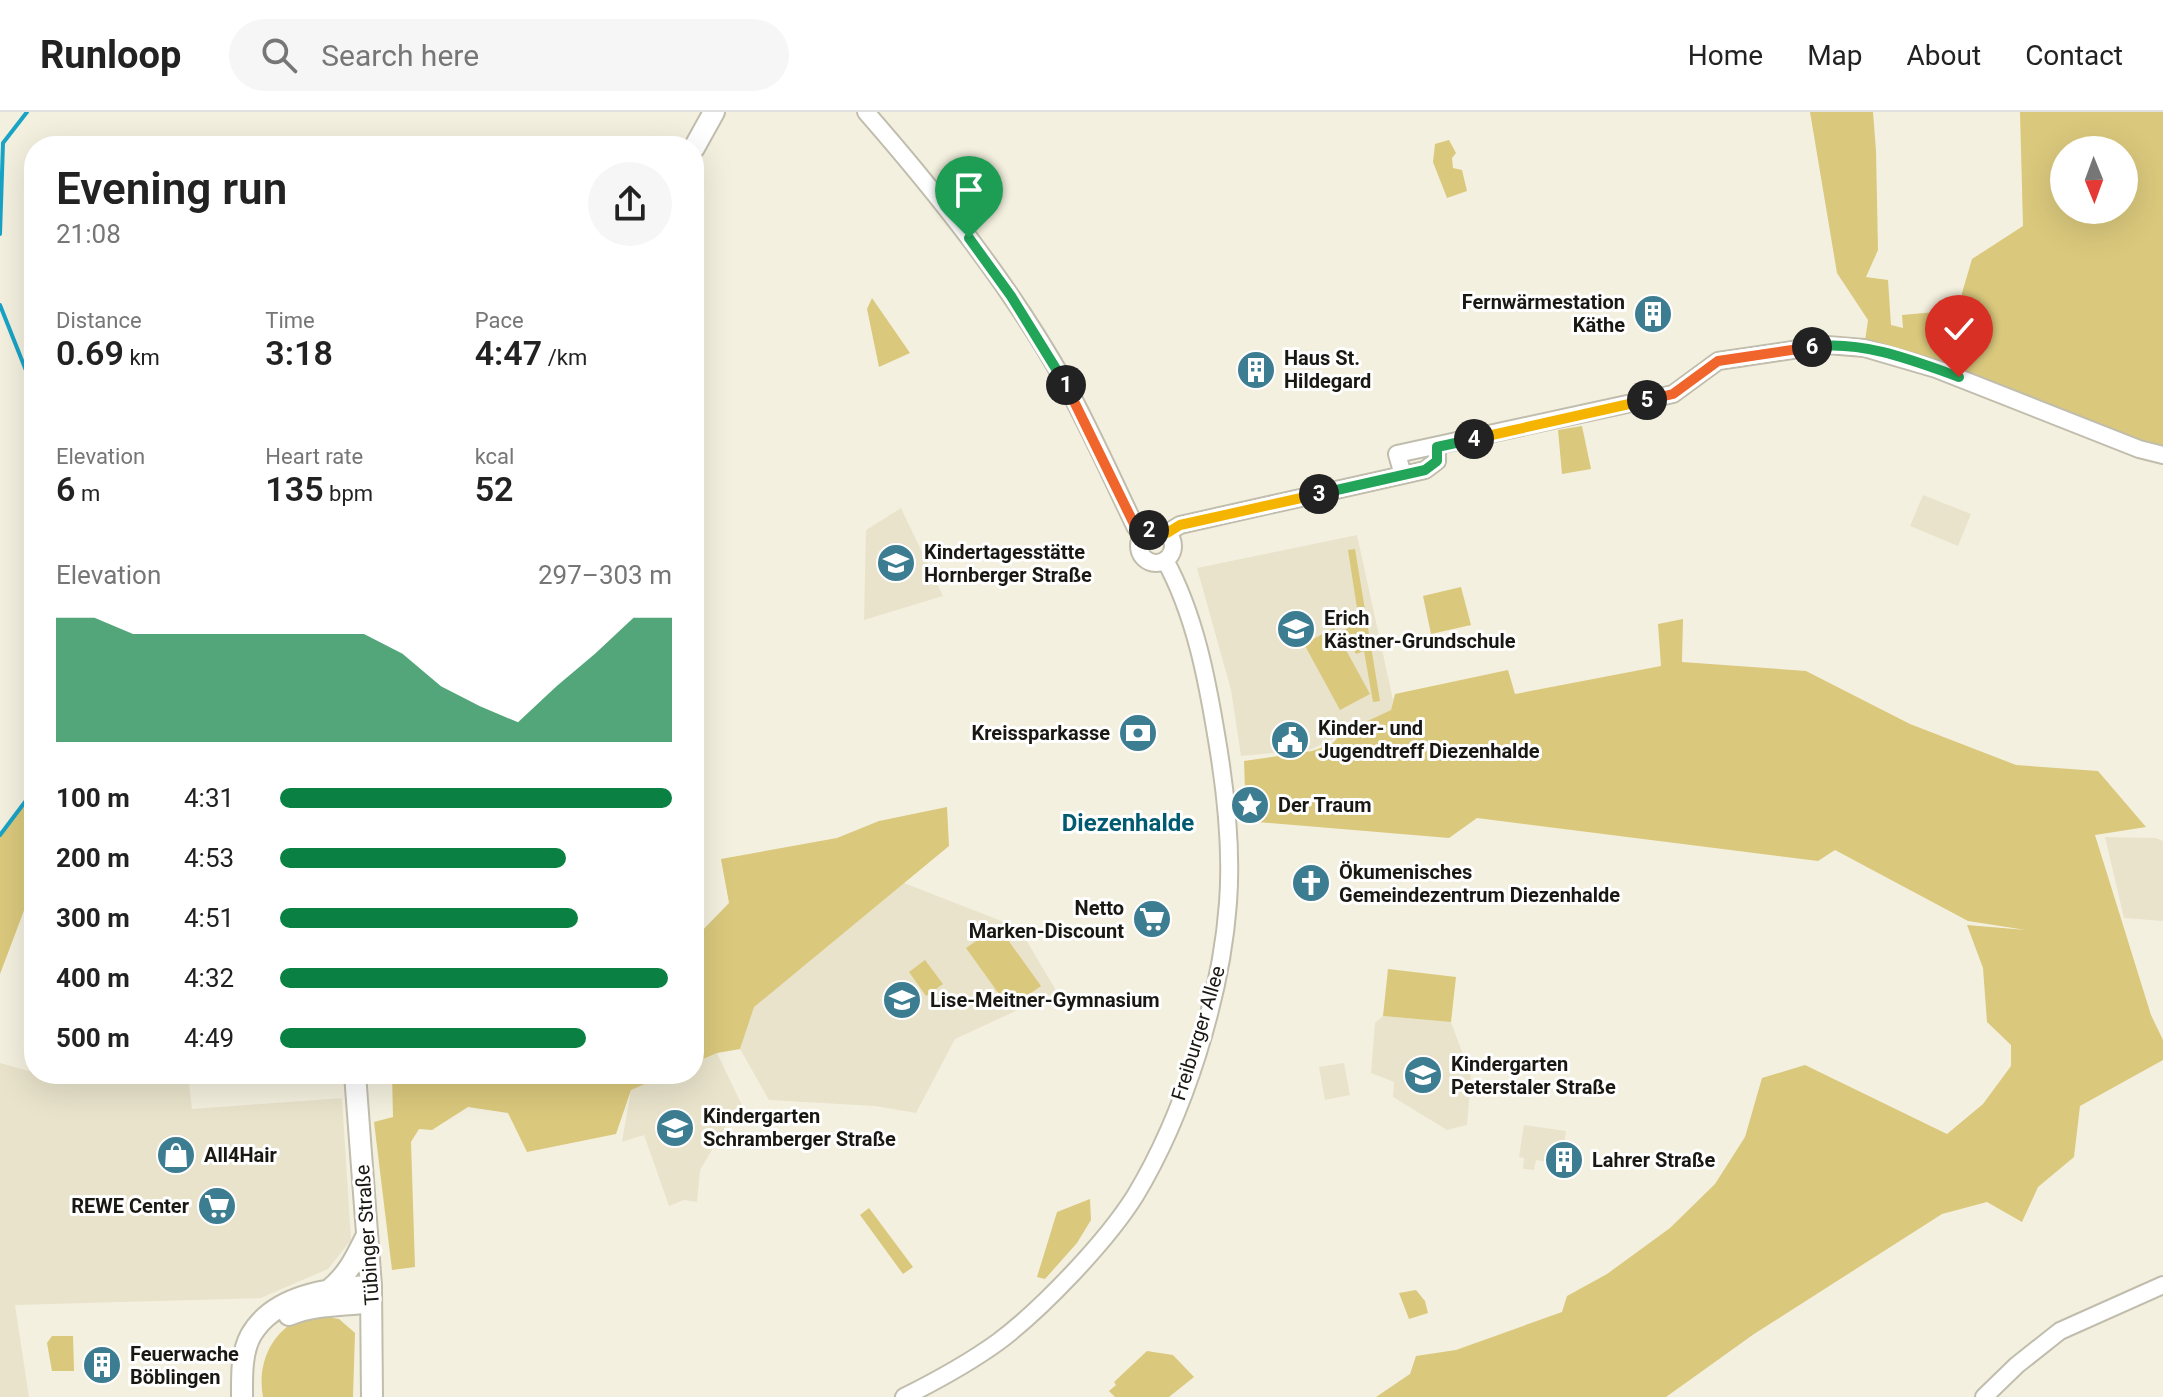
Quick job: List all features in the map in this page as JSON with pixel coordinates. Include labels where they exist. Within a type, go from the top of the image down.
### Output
[{"type":"main road","points":[[701,136],[714,112]]},
{"type":"main road","name":"Tübinger Straße","points":[[356,1084],[368,1233],[372,1397]]},
{"type":"main road","points":[[256,1397],[253,1372],[256,1355],[269,1330],[290,1314],[325,1298],[351,1267],[368,1233]]},
{"type":"main road","points":[[242,1397],[245,1353],[251,1335],[260,1324],[290,1302],[371,1294]]},
{"type":"main road","points":[[325,1298],[357,1321],[372,1341]]},
{"type":"street","points":[[866,112],[928,184],[1011,296],[1065,383],[1142,535]]},
{"type":"street","points":[[1165,560],[1150,562],[1142,556],[1139,549],[1142,535],[1154,528],[1167,533],[1180,525],[1431,467],[1437,461],[1437,447],[1673,394],[1718,361],[1827,345],[1864,348],[1936,369],[2139,449],[2163,455]]},
{"type":"street","name":"Freiburger Allee","points":[[904,1397],[998,1342],[1086,1258],[1133,1198],[1156,1156],[1191,1072],[1214,991],[1225,937],[1228,848],[1221,758],[1208,683],[1187,611],[1165,560],[1173,547],[1167,533]]},
{"type":"street","points":[[1984,1397],[2017,1365],[2060,1331],[2163,1285]]},
{"type":"shaded area","points":[[1810,112],[1873,112],[1878,250],[1866,277],[1888,280],[1891,325],[1903,328],[1902,315],[1957,310],[1972,259],[2023,226],[2020,112],[2163,112],[2163,455],[1864,348],[1868,320],[1837,273]]},
{"type":"shaded area","points":[[1449,140],[1456,153],[1452,158],[1453,168],[1462,170],[1467,191],[1447,198],[1433,162],[1435,144]]},
{"type":"shaded area","points":[[872,298],[910,353],[879,367],[867,309]]},
{"type":"shaded area","points":[[1582,426],[1591,469],[1562,474],[1558,430]]},
{"type":"shaded area","points":[[1923,495],[1971,514],[1958,546],[1910,526]]},
{"type":"shaded area","name":"Kindertagesstätte Hornberger Straße","points":[[901,508],[943,596],[864,620],[866,530]]},
{"type":"shaded area","name":"Erich Kästner-Grundschule","points":[[1357,535],[1393,700],[1391,710],[1312,749],[1241,756],[1231,690],[1197,568]]},
{"type":"shaded area","points":[[1355,549],[1380,701],[1373,702],[1364,651],[1356,654],[1343,631],[1359,621],[1348,550]]},
{"type":"shaded area","points":[[1461,587],[1471,625],[1431,634],[1423,596]]},
{"type":"shaded area","points":[[1683,619],[1682,662],[1806,671],[1910,724],[2016,765],[2098,771],[2146,827],[2095,835],[2151,1015],[2163,1040],[2163,1060],[2080,1106],[2074,1157],[2038,1187],[2022,1222],[1987,1202],[1942,1214],[1754,1334],[1666,1397],[1376,1397],[1410,1374],[1416,1356],[1456,1350],[1562,1312],[1567,1296],[1607,1274],[1670,1228],[1715,1184],[1745,1137],[1762,1078],[1805,1065],[1947,1134],[1983,1104],[2011,1066],[2011,1045],[1987,1022],[1983,968],[1967,925],[2026,930],[1968,921],[1835,850],[1818,861],[1477,818],[1449,838],[1246,821],[1244,761],[1312,751],[1332,744],[1342,733],[1391,710],[1395,694],[1508,670],[1515,694],[1661,666],[1658,624]]},
{"type":"shaded area","points":[[1334,628],[1370,694],[1340,710],[1304,644]]},
{"type":"shaded area","points":[[24,803],[24,910],[0,974],[0,835]]},
{"type":"shaded area","points":[[947,807],[949,846],[754,1007],[740,1049],[704,1059],[704,929],[729,903],[721,859],[837,838],[879,821]]},
{"type":"shaded area","points":[[2105,837],[2156,838],[2163,841],[2163,921],[2124,918]]},
{"type":"shaded area","name":"Lise-Meitner-Gymnasium","points":[[904,883],[1019,928],[1057,992],[955,1039],[916,1113],[875,1106],[769,1100],[740,1049],[753,1007]]},
{"type":"shaded area","points":[[998,926],[1041,986],[1009,1008],[966,948]]},
{"type":"shaded area","points":[[925,960],[943,984],[926,996],[909,972]]},
{"type":"shaded area","points":[[1388,969],[1456,977],[1451,1022],[1383,1016]]},
{"type":"shaded area","name":"Kindergarten Peterstaler Straße","points":[[1383,1016],[1451,1022],[1471,1076],[1467,1125],[1447,1130],[1393,1097],[1394,1082],[1371,1073],[1375,1023]]},
{"type":"shaded area","name":"Kindergarten Schramberger Straße","points":[[717,1053],[750,1122],[729,1121],[700,1170],[697,1202],[684,1200],[669,1206],[644,1135],[622,1142],[631,1090],[645,1084],[704,1084],[704,1059]]},
{"type":"shaded area","points":[[0,1063],[24,1070],[24,1084],[189,1084],[192,1109],[342,1098],[351,1240],[328,1269],[261,1298],[15,1305],[29,1397],[0,1397]]},
{"type":"shaded area","points":[[1344,1063],[1350,1095],[1325,1100],[1319,1067]]},
{"type":"shaded area","points":[[392,1084],[645,1084],[631,1090],[616,1134],[527,1152],[508,1113],[468,1107],[432,1130],[419,1129],[411,1142],[415,1267],[392,1270],[374,1122],[393,1117]]},
{"type":"shaded area","points":[[1524,1125],[1566,1131],[1561,1164],[1536,1160],[1534,1170],[1523,1169],[1524,1158],[1519,1157]]},
{"type":"shaded area","points":[[1090,1199],[1091,1220],[1077,1243],[1045,1279],[1037,1277],[1057,1212]]},
{"type":"shaded area","points":[[869,1208],[913,1267],[903,1274],[860,1215]]},
{"type":"shaded area","points":[[1416,1290],[1425,1301],[1428,1313],[1409,1319],[1399,1293]]},
{"type":"shaded area","points":[[313,1315],[339,1319],[355,1333],[353,1397],[263,1397],[263,1368],[269,1349],[288,1326]]},
{"type":"shaded area","points":[[52,1336],[73,1336],[74,1371],[52,1371],[47,1343]]},
{"type":"shaded area","points":[[1147,1351],[1173,1355],[1194,1377],[1169,1397],[1115,1397],[1109,1391],[1116,1385],[1114,1382]]},
{"type":"waterway","points":[[0,234],[3,143],[27,112]]},
{"type":"waterway","points":[[0,305],[24,365]]},
{"type":"waterway","points":[[0,835],[24,803]]},
{"type":"place","name":"Fernwärmestation Käthe","points":[[1653,314]]},
{"type":"place","name":"Haus St. Hildegard","points":[[1256,370]]},
{"type":"place","name":"Kindertagesstätte Hornberger Straße","points":[[896,563]]},
{"type":"place","name":"Erich Kästner-Grundschule","points":[[1296,629]]},
{"type":"place","name":"Kreissparkasse","points":[[1138,733]]},
{"type":"place","name":"Kinder- und Jugendtreff Diezenhalde","points":[[1290,740]]},
{"type":"place","name":"Der Traum","points":[[1250,805]]},
{"type":"place","name":"Ökumenisches Gemeindezentrum Diezenhalde","points":[[1311,883]]},
{"type":"place","name":"Netto Marken-Discount","points":[[1152,919]]},
{"type":"place","name":"Lise-Meitner-Gymnasium","points":[[902,1000]]},
{"type":"place","name":"Kindergarten Peterstaler Straße","points":[[1423,1075]]},
{"type":"place","name":"Kindergarten Schramberger Straße","points":[[675,1128]]},
{"type":"place","name":"All4Hair","points":[[176,1155]]},
{"type":"place","name":"Lahrer Straße","points":[[1564,1160]]},
{"type":"place","name":"REWE Center","points":[[217,1206]]},
{"type":"place","name":"Feuerwache Böblingen","points":[[102,1365]]},
{"type":"district","name":"Diezenhalde","points":[[1128,823]]},
{"type":"route","points":[[969,238],[1011,296],[1065,383],[1142,535],[1154,528],[1167,533],[1180,525],[1425,470],[1437,461],[1437,447],[1673,394],[1718,361],[1846,345],[1959,377]]}]
